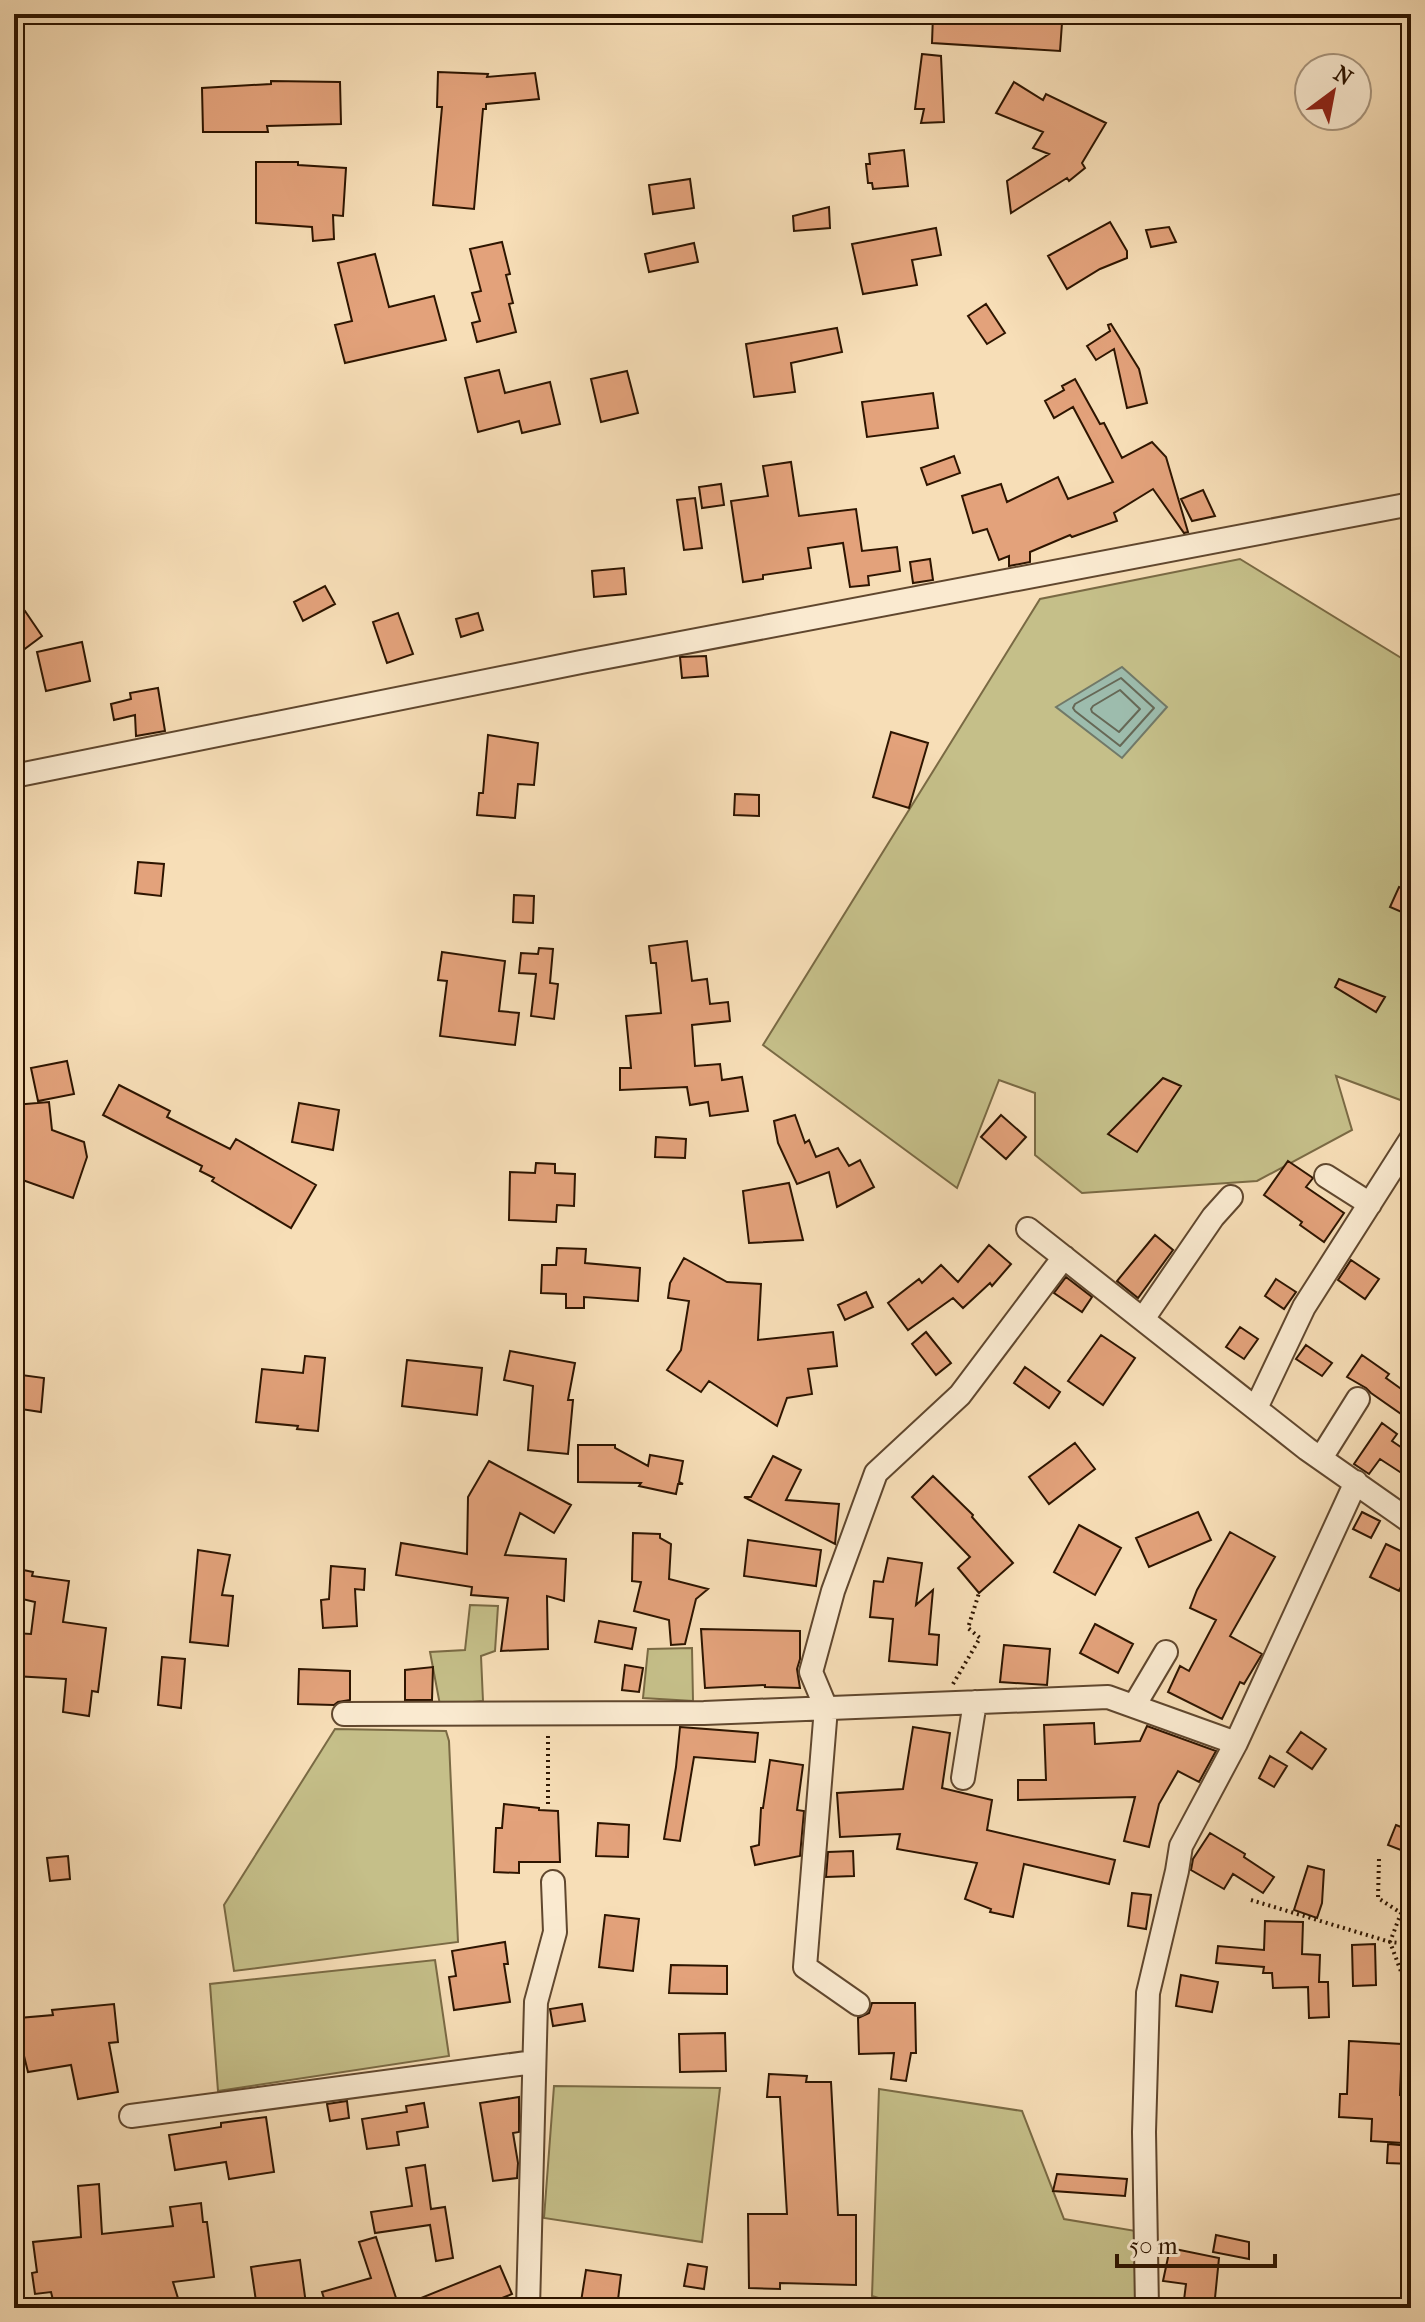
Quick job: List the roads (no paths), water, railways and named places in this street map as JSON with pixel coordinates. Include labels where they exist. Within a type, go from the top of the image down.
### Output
[{"type":"street","points":[[14,776],[581,662],[1411,504]]},
{"type":"street","points":[[1256,1408],[1304,1307],[1370,1204],[1407,1154]]},
{"type":"street","points":[[1326,1176],[1370,1204]]},
{"type":"street","points":[[1143,1319],[1213,1217],[1231,1197]]},
{"type":"street","points":[[1028,1229],[1321,1458],[1411,1522]]},
{"type":"street","points":[[858,2004],[805,1967],[826,1708],[811,1672],[833,1591],[876,1473],[960,1395],[1064,1257]]},
{"type":"street","points":[[1321,1458],[1358,1399]]},
{"type":"street","points":[[1147,2308],[1144,2132],[1148,1993],[1181,1846],[1236,1743],[1356,1482]]},
{"type":"street","points":[[1134,1706],[1166,1652]]},
{"type":"street","points":[[344,1714],[704,1713],[1108,1697],[1236,1743]]},
{"type":"street","points":[[963,1778],[975,1702]]},
{"type":"street","points":[[528,2308],[536,2002],[555,1932],[553,1882]]},
{"type":"street","points":[[131,2116],[534,2062]]},
{"type":"water","points":[[1122,667],[1167,707],[1122,758],[1056,707]]}]
